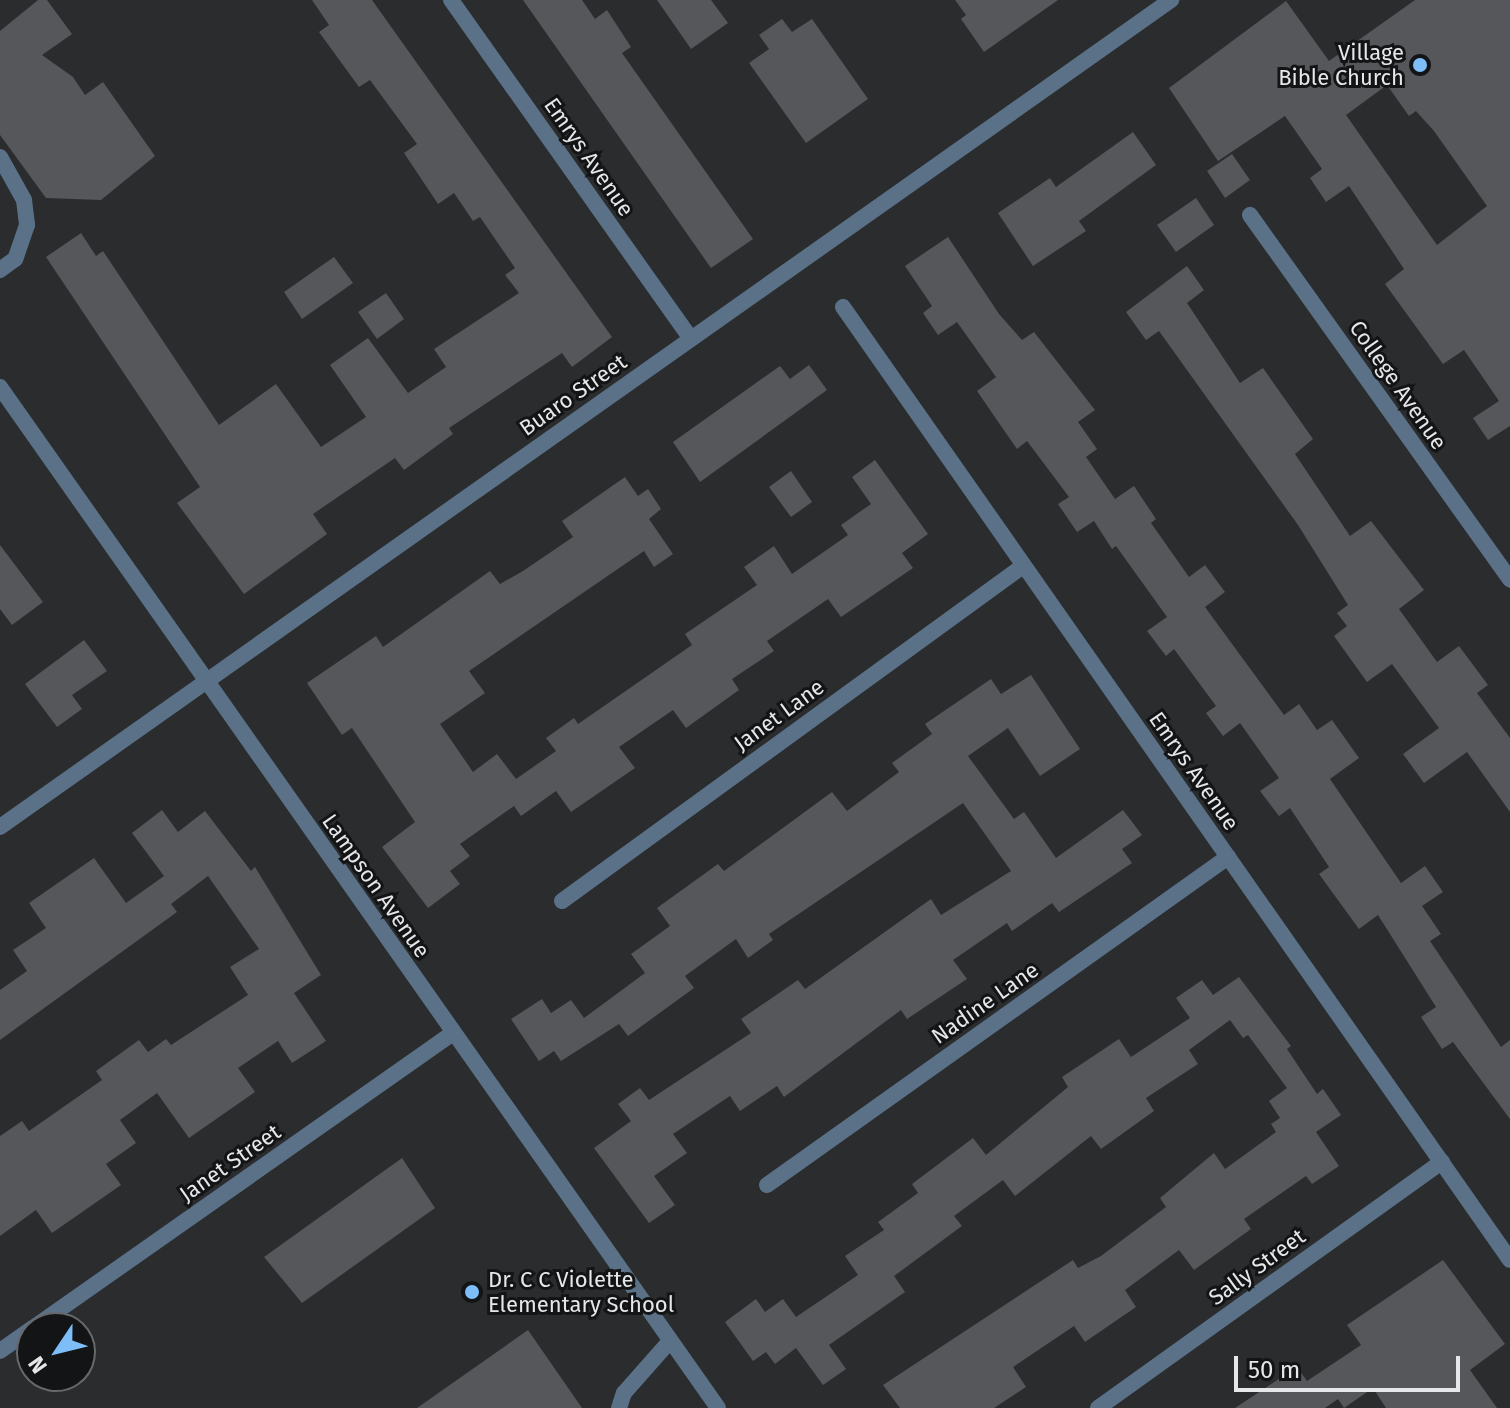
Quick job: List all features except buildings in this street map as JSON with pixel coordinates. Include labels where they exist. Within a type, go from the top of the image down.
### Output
[{"type":"street","name":"Emrys Avenue","points":[[451,0],[691,339]]},
{"type":"street","name":"Buaro Street","points":[[0,827],[1171,0]]},
{"type":"street","points":[[0,157],[24,200],[27,225],[15,259],[0,270]]},
{"type":"street","name":"College Avenue","points":[[1250,215],[1510,580]]},
{"type":"street","name":"Emrys Avenue","points":[[843,307],[1510,1260]]},
{"type":"street","name":"Lampson Avenue","points":[[0,387],[718,1408]]},
{"type":"street","name":"Janet Lane","points":[[562,901],[1023,566]]},
{"type":"street","name":"Nadine Lane","points":[[767,1185],[1228,857]]},
{"type":"street","name":"Janet Street","points":[[56,1312],[453,1033]]},
{"type":"street","name":"Sally Street","points":[[1098,1408],[1442,1162]]},
{"type":"street","points":[[619,1408],[624,1393],[670,1341]]},
{"type":"place","name":"Village Bible Church","points":[[1420,65]]},
{"type":"place","name":"Dr. C C Violette Elementary School","points":[[472,1292]]}]
